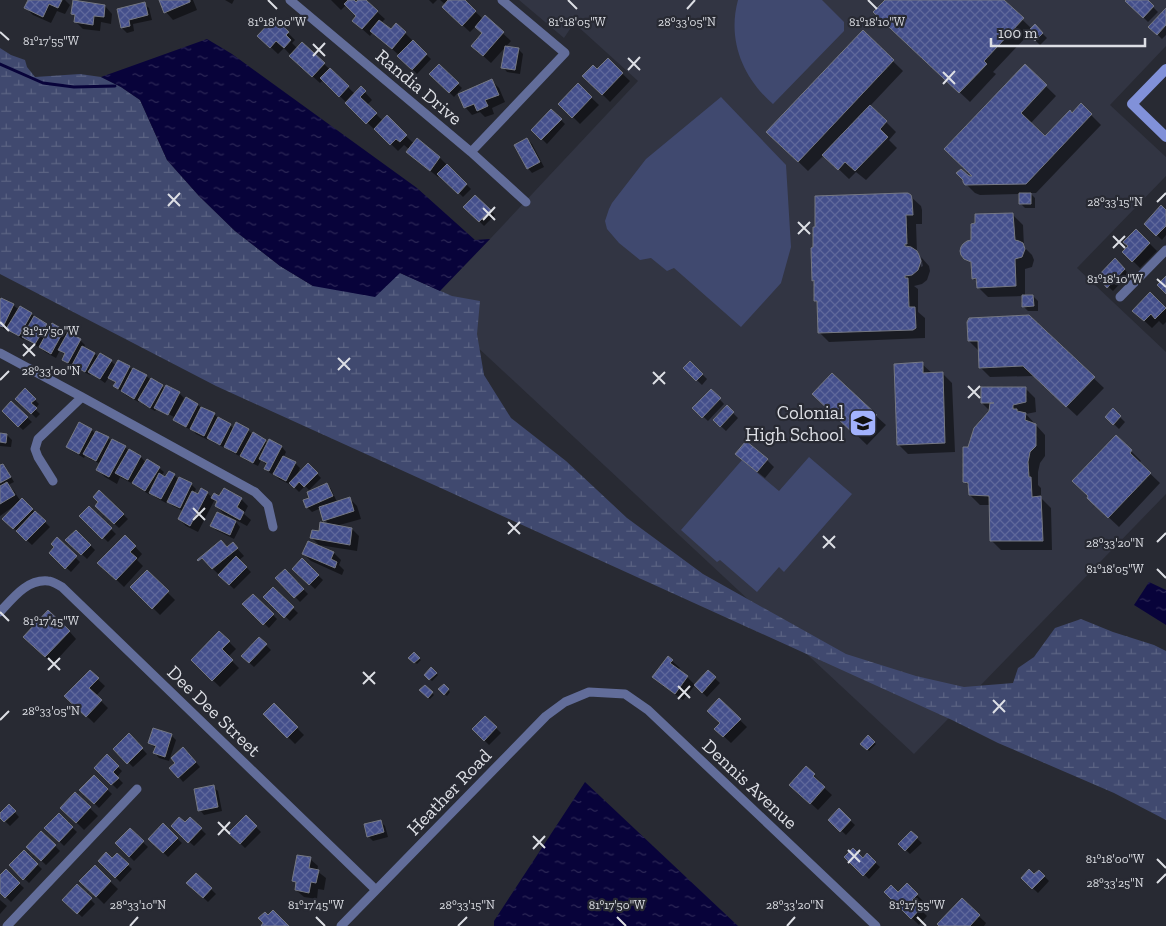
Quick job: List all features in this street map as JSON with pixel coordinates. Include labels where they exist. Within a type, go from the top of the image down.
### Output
[{"type":"street","name":"Randia Drive","points":[[290,0],[471,152],[526,202]]},
{"type":"street","points":[[471,152],[565,53],[502,0]]},
{"type":"street","points":[[1166,69],[1132,104],[1166,137]]},
{"type":"street","points":[[1120,298],[1166,250]]},
{"type":"street","points":[[0,353],[255,492],[268,505],[273,527]]},
{"type":"street","points":[[53,480],[35,449],[38,439],[82,396]]},
{"type":"street","name":"Dee Dee Street","points":[[0,612],[22,589],[37,582],[50,581],[62,587],[376,890]]},
{"type":"street","name":"Heather Road","points":[[341,926],[546,716],[565,702],[589,692]]},
{"type":"street","name":"Dennis Avenue","points":[[589,692],[625,694],[648,710],[876,926]]},
{"type":"street","points":[[7,926],[137,789]]},
{"type":"shaded area","name":"Colonial High School","points":[[519,0],[1166,0],[1166,46],[1110,105],[1166,157],[1166,176],[1077,268],[1166,352],[1166,494],[914,754],[429,302],[638,81],[574,23],[564,38]]},
{"type":"green space","points":[[738,0],[822,0],[844,22],[844,31],[773,104],[753,82],[740,57],[736,44],[735,29]]},
{"type":"green space","points":[[0,48],[11,55],[25,60],[27,67],[35,77],[80,74],[101,77],[121,87],[140,100],[167,160],[199,196],[235,231],[280,266],[313,286],[400,273],[452,296],[480,301],[477,334],[484,375],[511,418],[566,461],[627,518],[703,574],[846,654],[916,676],[964,687],[1013,683],[1018,668],[1034,657],[1055,628],[1081,619],[1166,651],[1166,820],[1114,793],[998,743],[952,720],[216,386],[0,274]]},
{"type":"green space","points":[[721,97],[786,165],[791,247],[781,283],[741,327],[674,268],[667,271],[651,258],[640,260],[619,243],[607,229],[605,221],[612,203],[646,159]]},
{"type":"green space","points":[[809,457],[852,494],[784,572],[779,567],[757,592],[720,560],[717,562],[681,530],[742,460],[779,491]]},
{"type":"water","points":[[207,39],[232,54],[417,188],[475,240],[490,239],[440,291],[400,273],[375,297],[313,286],[280,266],[235,231],[199,196],[167,160],[140,100],[121,87],[101,77]]},
{"type":"water","points":[[1149,582],[1166,590],[1166,625],[1134,605]]},
{"type":"water","points":[[585,782],[738,926],[494,926],[494,921]]},
{"type":"building","points":[[28,0],[62,0],[58,8],[49,4],[43,17],[24,8]]},
{"type":"building","points":[[73,0],[105,5],[104,17],[94,16],[93,25],[74,22],[75,15],[71,14]]},
{"type":"building","points":[[159,0],[190,0],[190,2],[164,13]]},
{"type":"building","points":[[348,0],[356,2],[358,0],[366,0],[378,11],[362,29],[352,21],[356,16],[344,4]]},
{"type":"building","points":[[448,0],[465,0],[476,11],[462,26],[442,7]]},
{"type":"building","points":[[885,0],[1004,0],[1024,18],[984,61],[987,64],[959,93],[873,12]]},
{"type":"building","points":[[1126,0],[1148,0],[1154,6],[1143,18]]},
{"type":"building","points":[[145,2],[148,15],[129,20],[130,26],[121,28],[117,9]]},
{"type":"building","points":[[1166,8],[1166,25],[1157,35],[1148,27]]},
{"type":"building","points":[[485,15],[504,32],[483,56],[471,46],[482,33],[475,27]]},
{"type":"building","points":[[274,18],[289,32],[286,35],[291,40],[284,48],[276,41],[270,48],[257,36]]},
{"type":"building","points":[[379,20],[391,29],[396,23],[406,32],[392,49],[370,31]]},
{"type":"building","points":[[1035,24],[1043,33],[1035,41],[1026,33]]},
{"type":"building","points":[[863,30],[894,60],[798,162],[766,132]]},
{"type":"building","points":[[413,40],[427,54],[412,70],[397,56]]},
{"type":"building","points":[[302,42],[325,63],[312,77],[289,56]]},
{"type":"building","points":[[505,46],[519,48],[515,70],[501,68]]},
{"type":"building","points":[[608,58],[623,73],[602,95],[582,76],[593,65],[597,69]]},
{"type":"building","points":[[439,64],[459,83],[449,93],[429,74]]},
{"type":"building","points":[[1025,64],[1047,85],[1021,113],[1045,136],[1070,110],[1072,113],[1081,103],[1092,114],[1026,184],[965,185],[956,173],[961,169],[969,176],[972,176],[944,149]]},
{"type":"building","points":[[330,68],[349,86],[339,97],[320,78]]},
{"type":"building","points":[[492,79],[499,95],[485,100],[488,106],[477,111],[474,104],[464,108],[458,94]]},
{"type":"building","points":[[578,83],[592,97],[572,118],[558,104]]},
{"type":"building","points":[[361,86],[366,91],[360,97],[377,113],[366,124],[345,103]]},
{"type":"building","points":[[870,105],[887,121],[880,129],[888,137],[855,171],[845,162],[838,170],[822,155]]},
{"type":"building","points":[[551,109],[562,119],[541,140],[531,130]]},
{"type":"building","points":[[387,115],[407,135],[400,142],[396,139],[390,145],[374,129]]},
{"type":"building","points":[[417,138],[440,157],[430,171],[406,152]]},
{"type":"building","points":[[527,138],[540,162],[527,169],[514,145]]},
{"type":"building","points":[[447,164],[467,184],[458,194],[437,174]]},
{"type":"building","points":[[908,193],[912,199],[913,215],[906,215],[907,244],[905,246],[917,251],[921,261],[918,270],[912,275],[905,276],[905,278],[908,278],[909,307],[915,307],[916,328],[913,330],[818,333],[817,301],[814,301],[814,280],[812,281],[811,248],[813,247],[813,227],[815,227],[815,196]]},
{"type":"building","points":[[1019,193],[1031,193],[1031,204],[1019,204]]},
{"type":"building","points":[[475,195],[491,210],[479,222],[463,207]]},
{"type":"building","points":[[1161,205],[1166,210],[1166,226],[1156,236],[1144,224]]},
{"type":"building","points":[[1013,213],[1015,240],[1023,243],[1025,249],[1022,257],[1015,259],[1016,286],[977,288],[976,278],[972,279],[971,262],[964,259],[960,251],[963,244],[971,240],[971,224],[975,223],[975,214]]},
{"type":"building","points":[[1136,229],[1150,243],[1132,262],[1122,252],[1128,246],[1123,242]]},
{"type":"building","points":[[1115,258],[1125,269],[1107,288],[1097,277]]},
{"type":"building","points":[[1166,276],[1166,294],[1157,285]]},
{"type":"building","points":[[1150,292],[1166,308],[1155,319],[1151,314],[1144,321],[1132,311]]},
{"type":"building","points":[[1022,295],[1033,295],[1034,306],[1022,307]]},
{"type":"building","points":[[1,298],[14,304],[3,327],[0,326]]},
{"type":"building","points":[[20,306],[32,313],[19,336],[6,329]]},
{"type":"building","points":[[1029,315],[1095,377],[1066,407],[1023,366],[979,368],[978,341],[968,341],[967,322],[969,318]]},
{"type":"building","points":[[34,316],[47,324],[35,344],[22,337]]},
{"type":"building","points":[[52,323],[64,330],[51,354],[39,347]]},
{"type":"building","points":[[68,332],[81,339],[68,363],[62,360],[65,353],[58,350]]},
{"type":"building","points":[[82,346],[95,353],[85,372],[72,365]]},
{"type":"building","points":[[100,353],[112,360],[100,379],[88,372]]},
{"type":"building","points":[[118,360],[130,366],[118,389],[113,386],[116,382],[108,378]]},
{"type":"building","points":[[690,361],[703,374],[696,381],[683,368]]},
{"type":"building","points":[[923,362],[923,373],[943,372],[945,443],[897,445],[894,364]]},
{"type":"building","points":[[133,368],[147,375],[134,399],[121,391]]},
{"type":"building","points":[[832,373],[877,415],[856,436],[812,394]]},
{"type":"building","points":[[151,378],[163,385],[150,408],[138,400]]},
{"type":"building","points":[[166,385],[180,392],[168,415],[154,408]]},
{"type":"building","points":[[981,387],[1026,387],[1026,402],[1013,405],[1013,409],[1026,413],[1025,420],[1036,424],[1036,446],[1030,452],[1028,462],[1032,497],[1041,496],[1043,541],[990,541],[989,496],[969,495],[968,483],[963,482],[963,447],[968,447],[974,428],[989,411],[990,403],[981,403]]},
{"type":"building","points":[[25,388],[36,399],[31,403],[37,408],[31,414],[15,399]]},
{"type":"building","points":[[711,389],[721,398],[702,418],[692,408]]},
{"type":"building","points":[[186,397],[198,404],[186,427],[173,420]]},
{"type":"building","points":[[11,401],[28,417],[18,427],[2,411]]},
{"type":"building","points":[[727,405],[734,412],[720,427],[713,420]]},
{"type":"building","points":[[201,407],[215,413],[204,436],[190,429]]},
{"type":"building","points":[[1113,408],[1121,416],[1113,425],[1105,417]]},
{"type":"building","points":[[218,417],[231,424],[220,445],[207,438]]},
{"type":"building","points":[[79,422],[92,429],[79,454],[66,447]]},
{"type":"building","points":[[236,422],[249,429],[236,453],[224,447]]},
{"type":"building","points":[[96,431],[109,437],[96,461],[83,454]]},
{"type":"building","points":[[253,432],[266,440],[253,463],[240,456]]},
{"type":"building","points":[[0,433],[7,434],[6,443],[0,442]]},
{"type":"building","points":[[1116,435],[1132,450],[1130,453],[1151,473],[1108,518],[1072,481]]},
{"type":"building","points":[[112,439],[126,446],[109,477],[96,470]]},
{"type":"building","points":[[269,439],[282,446],[269,471],[264,469],[267,463],[259,459]]},
{"type":"building","points":[[746,441],[768,459],[757,472],[735,454]]},
{"type":"building","points":[[129,449],[141,456],[128,480],[115,473]]},
{"type":"building","points":[[283,456],[296,462],[286,481],[273,474]]},
{"type":"building","points":[[147,459],[160,467],[145,491],[132,483]]},
{"type":"building","points":[[308,463],[318,473],[304,487],[299,482],[294,488],[289,483]]},
{"type":"building","points":[[3,464],[11,477],[0,483],[0,465]]},
{"type":"building","points":[[169,471],[175,474],[161,499],[149,493],[159,473],[165,477]]},
{"type":"building","points":[[179,477],[192,483],[180,508],[167,502]]},
{"type":"building","points":[[7,482],[15,495],[0,504],[0,486]]},
{"type":"building","points":[[327,483],[333,496],[306,508],[303,500],[309,498],[307,492]]},
{"type":"building","points":[[201,488],[208,492],[190,526],[178,519],[192,491],[198,494]]},
{"type":"building","points":[[224,488],[242,498],[237,507],[244,512],[240,520],[215,506],[217,501],[211,498],[214,493],[219,496]]},
{"type":"building","points":[[99,490],[124,514],[114,524],[95,506],[98,502],[93,497]]},
{"type":"building","points":[[350,497],[354,511],[323,521],[319,507]]},
{"type":"building","points":[[22,498],[33,509],[13,529],[2,519]]},
{"type":"building","points":[[89,506],[112,528],[102,539],[79,516]]},
{"type":"building","points":[[35,511],[46,521],[26,541],[16,531]]},
{"type":"building","points":[[217,512],[236,521],[230,535],[210,526]]},
{"type":"building","points":[[320,522],[352,528],[350,545],[310,538],[312,530],[319,531]]},
{"type":"building","points":[[76,530],[91,545],[81,555],[65,540]]},
{"type":"building","points":[[125,535],[136,546],[130,552],[137,558],[116,580],[97,563]]},
{"type":"building","points":[[57,537],[77,556],[65,569],[49,553],[54,547],[51,544]]},
{"type":"building","points":[[221,540],[227,547],[233,542],[238,548],[212,569],[202,558],[197,560]]},
{"type":"building","points":[[308,541],[334,552],[331,559],[337,562],[335,568],[302,554]]},
{"type":"building","points":[[236,556],[247,567],[229,585],[218,575]]},
{"type":"building","points":[[302,558],[319,575],[309,585],[292,569]]},
{"type":"building","points":[[285,569],[304,589],[294,598],[275,578]]},
{"type":"building","points":[[147,570],[169,591],[152,609],[130,587]]},
{"type":"building","points":[[273,587],[294,607],[284,618],[263,597]]},
{"type":"building","points":[[253,594],[274,614],[263,625],[242,604]]},
{"type":"building","points":[[48,610],[70,631],[45,657],[23,637]]},
{"type":"building","points":[[219,631],[230,641],[222,649],[233,660],[212,681],[191,660]]},
{"type":"building","points":[[259,637],[267,644],[249,663],[241,656]]},
{"type":"building","points":[[414,652],[420,658],[414,663],[408,658]]},
{"type":"building","points":[[668,656],[673,660],[670,663],[688,676],[675,694],[652,677]]},
{"type":"building","points":[[431,667],[437,673],[429,680],[424,675]]},
{"type":"building","points":[[90,670],[99,678],[89,688],[102,700],[86,717],[64,696]]},
{"type":"building","points":[[708,670],[716,677],[702,693],[694,685]]},
{"type":"building","points":[[444,684],[449,689],[444,695],[438,689]]},
{"type":"building","points":[[425,685],[433,692],[428,698],[419,690]]},
{"type":"building","points":[[719,698],[741,719],[723,737],[714,729],[720,723],[707,711]]},
{"type":"building","points":[[274,703],[298,727],[287,738],[263,714]]},
{"type":"building","points":[[485,716],[497,727],[484,741],[472,729]]},
{"type":"building","points":[[153,728],[172,734],[165,757],[153,753],[156,746],[148,743]]},
{"type":"building","points":[[129,733],[143,748],[127,764],[113,749]]},
{"type":"building","points":[[868,735],[875,742],[867,750],[860,744]]},
{"type":"building","points":[[183,747],[196,762],[178,778],[169,768],[175,763],[171,758]]},
{"type":"building","points":[[107,754],[119,766],[113,772],[119,778],[111,785],[94,768]]},
{"type":"building","points":[[806,766],[815,774],[813,776],[825,787],[810,804],[789,785]]},
{"type":"building","points":[[94,775],[108,789],[94,804],[79,790]]},
{"type":"building","points":[[214,785],[218,807],[198,811],[194,789]]},
{"type":"building","points":[[75,792],[91,807],[76,823],[60,808]]},
{"type":"building","points":[[9,804],[16,811],[4,822],[0,818],[0,813]]},
{"type":"building","points":[[839,808],[851,820],[840,832],[828,820]]},
{"type":"building","points":[[59,813],[73,827],[59,842],[44,828]]},
{"type":"building","points":[[246,815],[257,826],[240,844],[228,833]]},
{"type":"building","points":[[179,817],[185,822],[190,817],[202,828],[188,843],[171,826]]},
{"type":"building","points":[[381,820],[384,832],[367,837],[364,824]]},
{"type":"building","points":[[163,823],[178,838],[163,853],[148,839]]},
{"type":"building","points":[[130,828],[144,841],[129,857],[115,843]]},
{"type":"building","points":[[41,831],[56,845],[41,861],[26,847]]},
{"type":"building","points":[[911,831],[918,837],[905,851],[898,844]]},
{"type":"building","points":[[853,848],[863,858],[867,853],[876,862],[863,876],[844,857]]},
{"type":"building","points":[[24,850],[38,864],[23,880],[9,865]]},
{"type":"building","points":[[106,852],[112,858],[117,853],[129,864],[115,878],[98,861]]},
{"type":"building","points":[[297,855],[311,857],[309,868],[319,870],[316,883],[311,882],[309,893],[295,890],[296,882],[292,881]]},
{"type":"building","points":[[95,865],[111,881],[96,897],[79,881]]},
{"type":"building","points":[[6,869],[20,883],[5,898],[0,893],[0,875]]},
{"type":"building","points":[[1029,869],[1034,874],[1039,870],[1045,876],[1032,889],[1021,878]]},
{"type":"building","points":[[196,873],[212,888],[203,898],[186,883]]},
{"type":"building","points":[[907,883],[918,894],[912,900],[921,908],[911,919],[884,892],[891,885],[898,892]]},
{"type":"building","points":[[77,884],[92,898],[77,914],[62,900]]},
{"type":"building","points":[[962,898],[980,915],[970,926],[939,926],[937,924]]},
{"type":"building","points":[[273,910],[289,926],[261,926],[263,923],[258,918],[265,912],[268,915]]},
{"type":"waterway","points":[[0,64],[43,83],[74,87],[115,86]]},
{"type":"place","name":"Colonial High School","points":[[863,423]]}]
